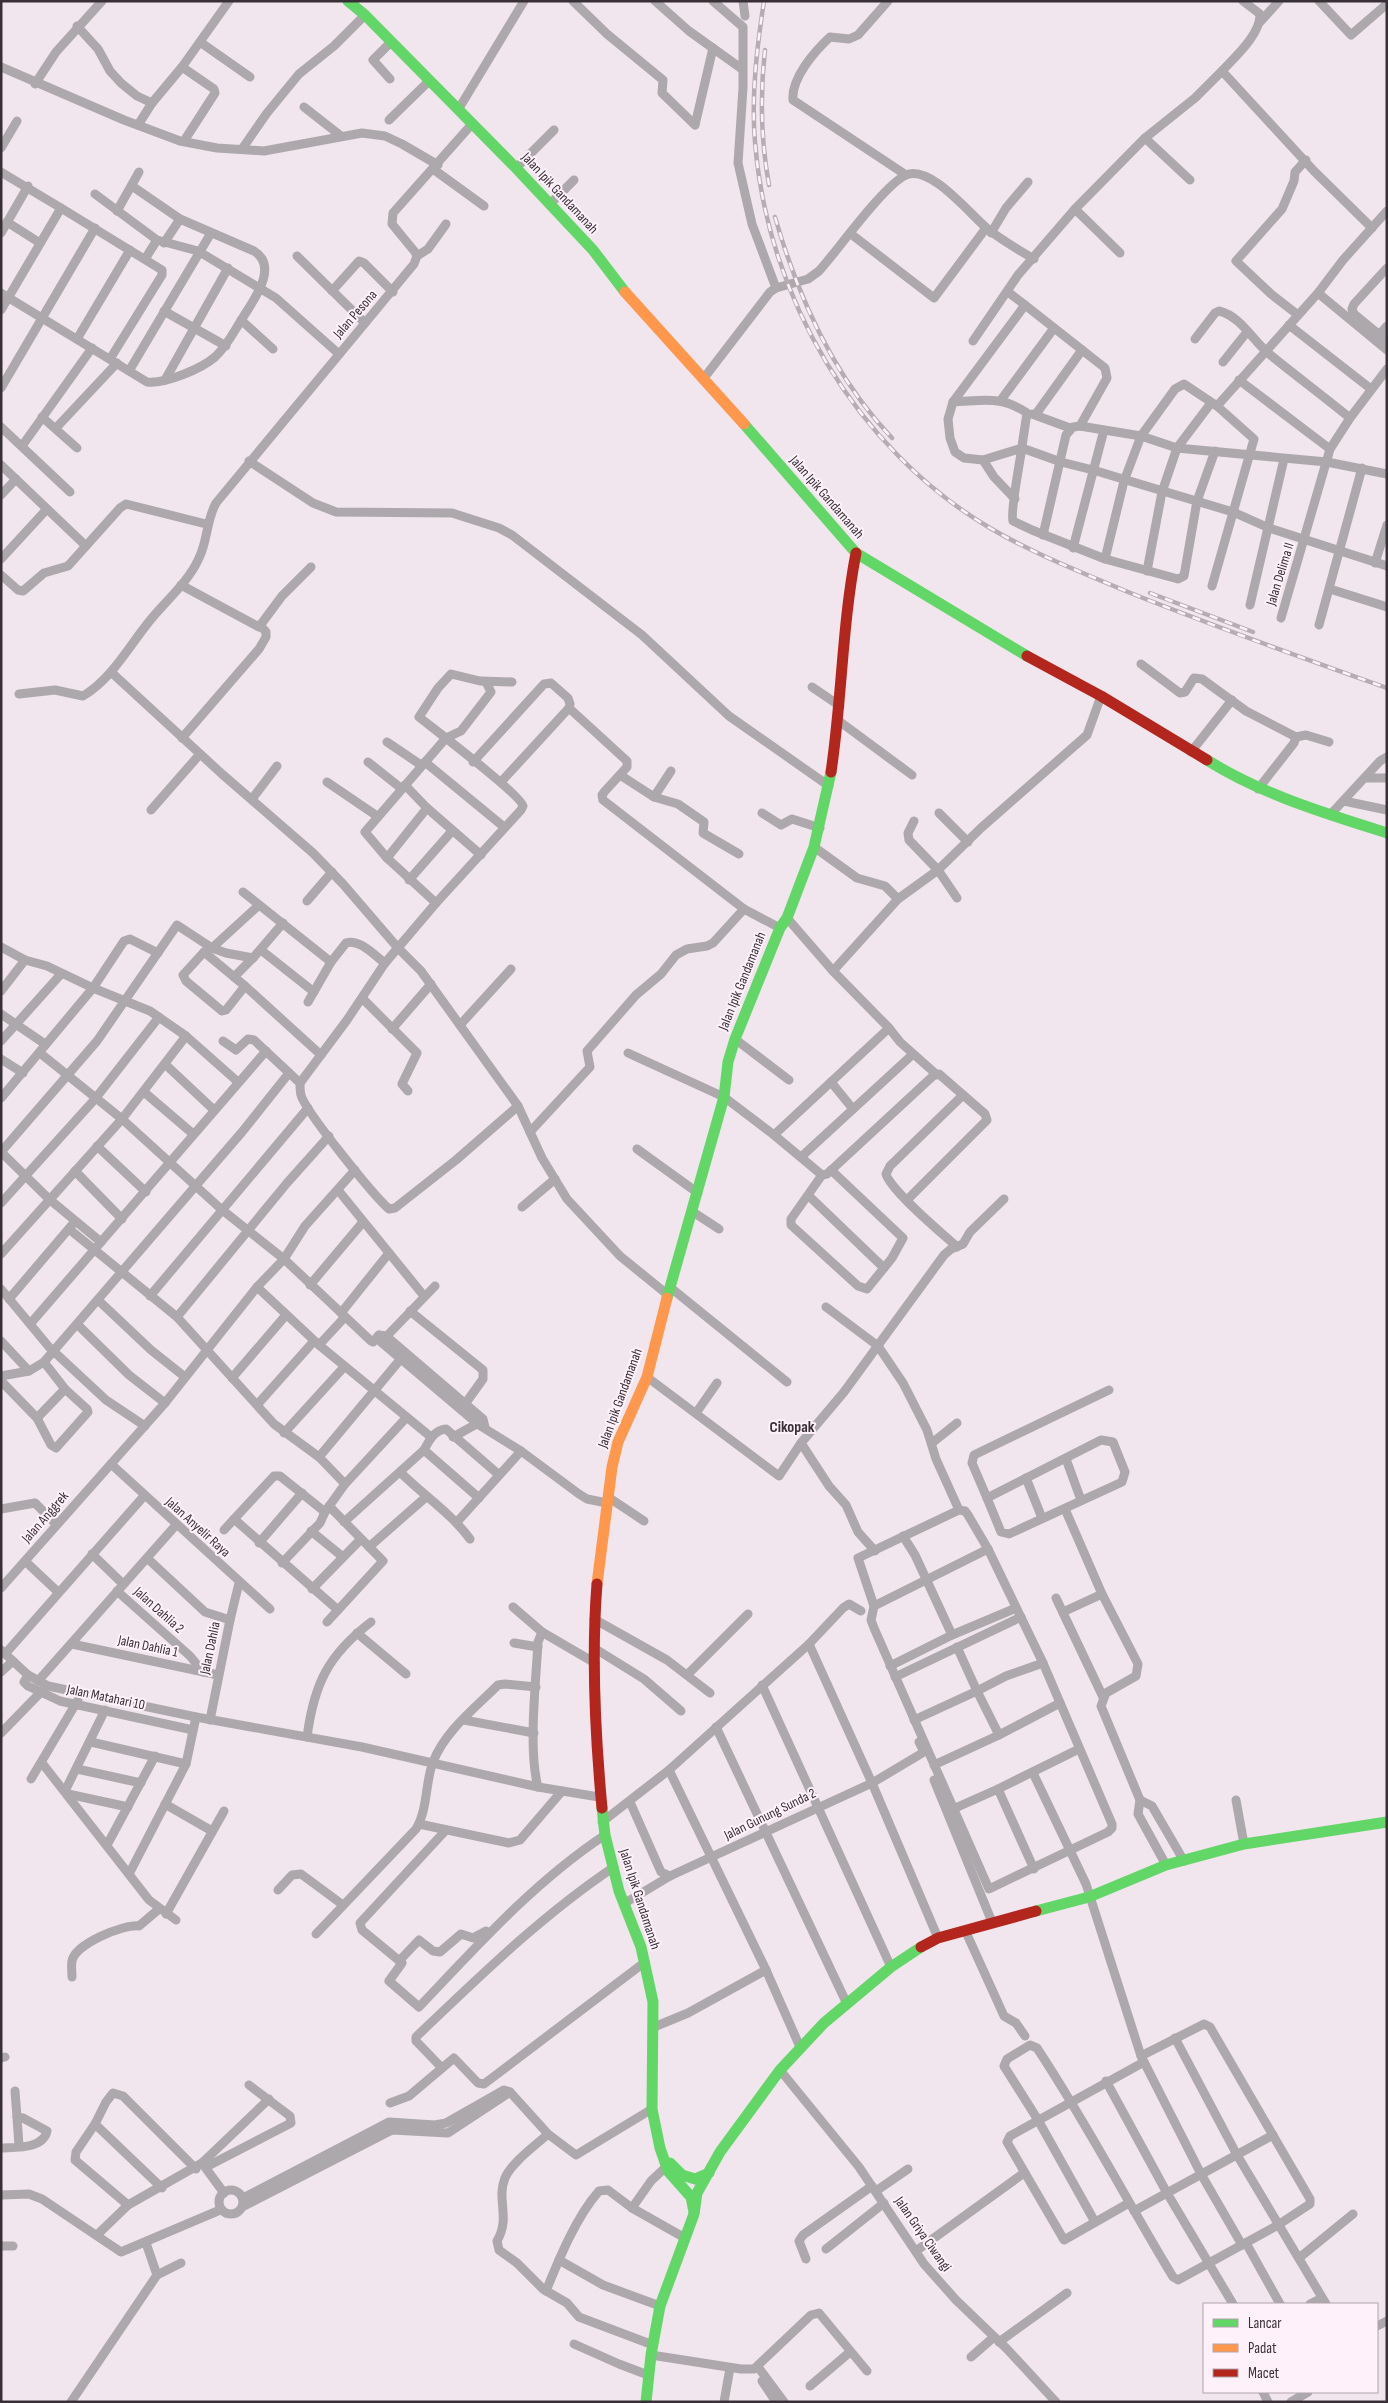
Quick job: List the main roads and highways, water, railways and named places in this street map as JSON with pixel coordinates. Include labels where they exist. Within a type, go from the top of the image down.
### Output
[{"type":"railway","points":[[764,1],[755,71],[754,124],[763,200],[778,256],[799,311],[827,363],[860,412],[898,456],[942,495],[990,528],[1041,554],[1160,605],[1387,688]]},
{"type":"railway","points":[[765,50],[762,83],[762,118],[764,152],[769,185]]},
{"type":"railway","points":[[775,217],[795,277],[820,334],[852,389],[892,438]]},
{"type":"railway","points":[[1150,593],[1253,632]]},
{"type":"district","name":"Cikopak","points":[[792,1427]]}]
